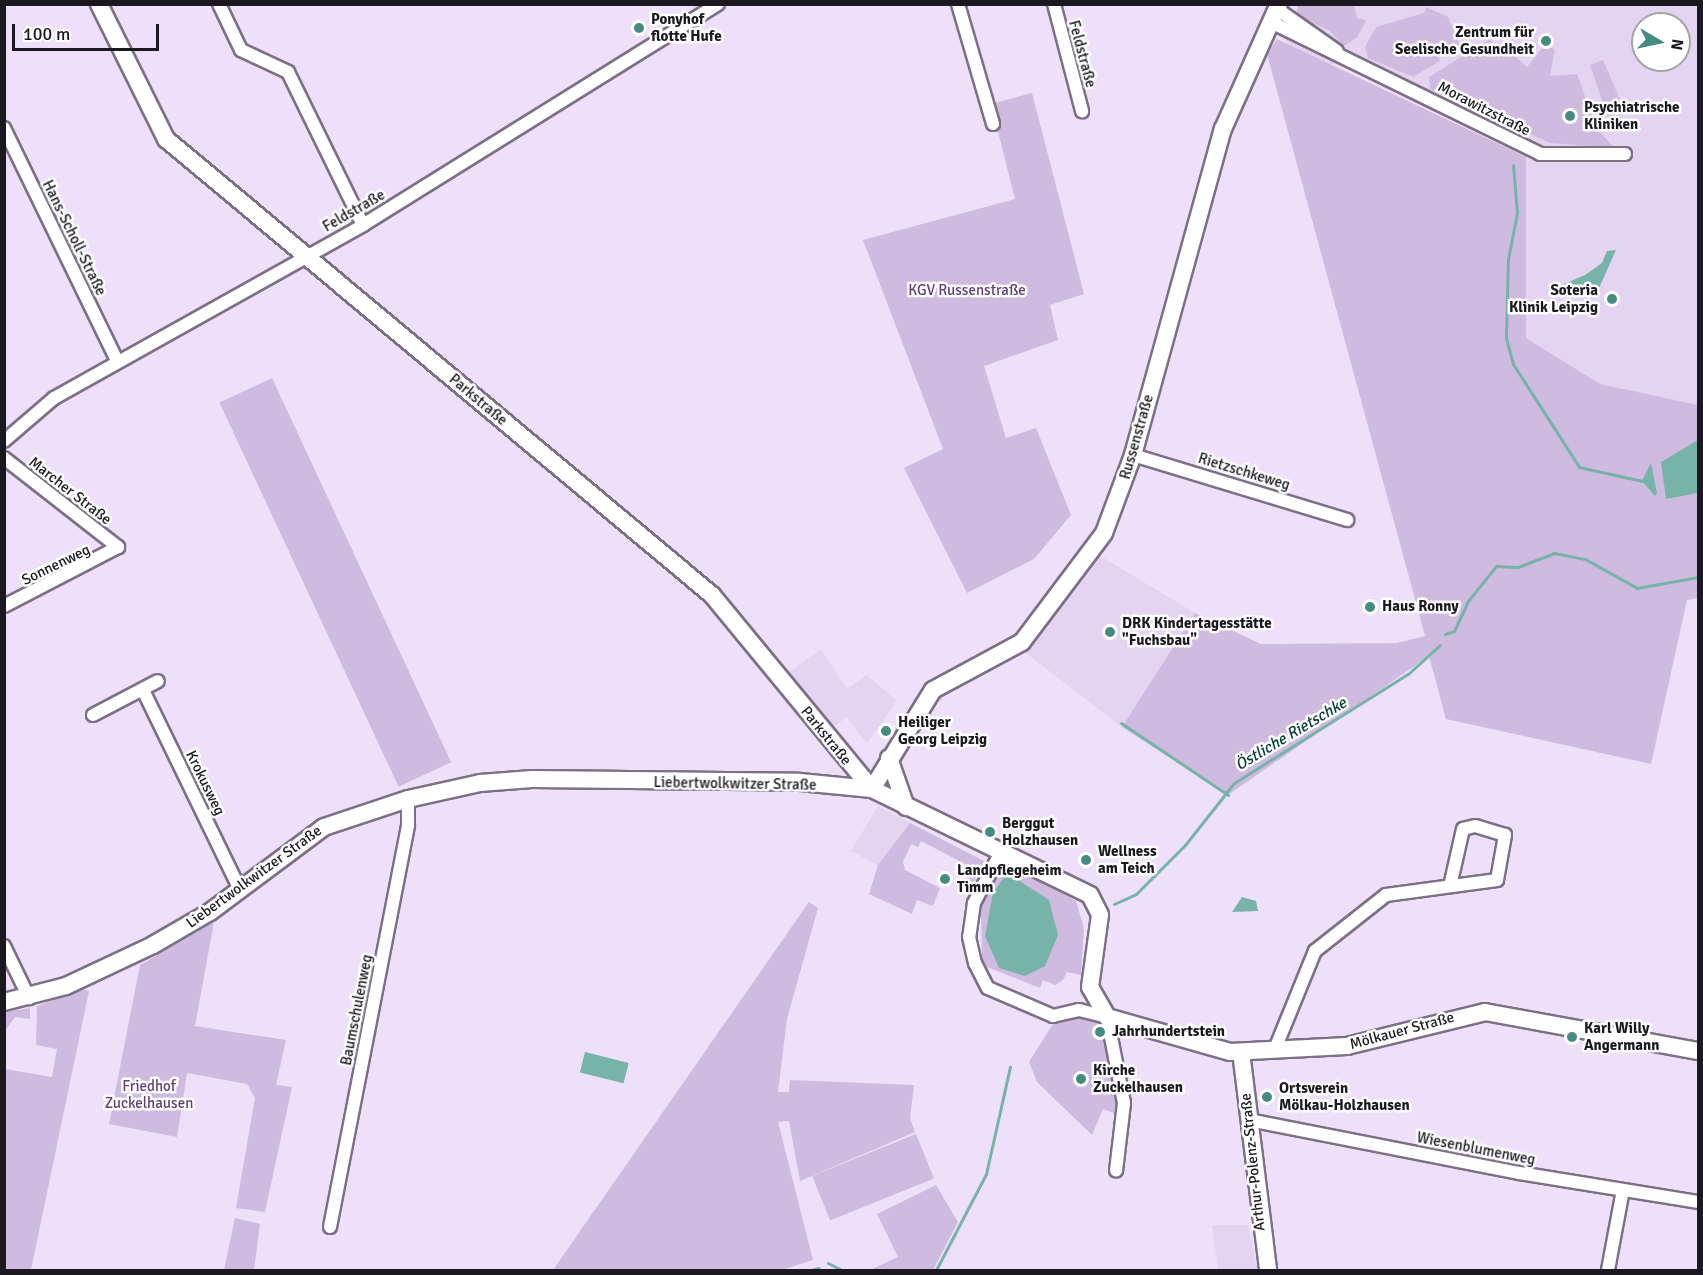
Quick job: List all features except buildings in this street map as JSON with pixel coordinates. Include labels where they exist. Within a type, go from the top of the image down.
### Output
[{"type":"street","name":"Parkstraße","points":[[99,4],[165,139],[712,596],[872,789]]},
{"type":"street","points":[[219,4],[241,50],[288,72],[363,225]]},
{"type":"street","name":"Feldstraße","points":[[4,441],[54,398],[363,225],[718,4]]},
{"type":"street","points":[[958,4],[993,124]]},
{"type":"street","name":"Feldstraße","points":[[1054,4],[1082,111]]},
{"type":"street","name":"Morawitzstraße","points":[[1276,12],[1338,52],[1540,154],[1625,154]]},
{"type":"street","name":"Russenstraße","points":[[872,789],[933,690],[1022,642],[1104,533],[1133,455],[1223,129],[1276,12]]},
{"type":"street","name":"Hans-Scholl-Straße","points":[[4,128],[117,361]]},
{"type":"street","name":"Rietzschkeweg","points":[[1133,455],[1347,520]]},
{"type":"street","name":"Marcher Straße","points":[[4,458],[118,548]]},
{"type":"street","name":"Sonnenweg","points":[[4,606],[118,548]]},
{"type":"street","points":[[93,715],[158,681]]},
{"type":"street","name":"Krokusweg","points":[[143,690],[240,890]]},
{"type":"street","points":[[889,758],[906,807]]},
{"type":"street","name":"Liebertwolkwitzer Straße","points":[[4,1002],[29,998],[153,945],[240,890],[324,827],[408,799],[480,783],[532,779],[801,782],[872,789]]},
{"type":"street","points":[[872,789],[1001,852],[1058,875],[1096,902],[1100,915],[1090,987],[1107,1017],[1124,1103],[1116,1171]]},
{"type":"street","name":"Baumschulenweg","points":[[330,1227],[408,824],[408,799]]},
{"type":"street","points":[[1275,1049],[1315,951],[1386,895],[1497,880],[1505,835],[1475,826],[1463,829],[1450,886]]},
{"type":"street","points":[[1001,852],[974,903],[969,937],[975,963],[988,988],[1053,1016],[1079,1010],[1107,1017]]},
{"type":"street","points":[[4,946],[29,998]]},
{"type":"street","name":"Mölkauer Straße","points":[[1107,1017],[1241,1052],[1347,1046],[1485,1012],[1698,1051]]},
{"type":"street","name":"Arthur-Polenz-Straße","points":[[1241,1052],[1268,1270]]},
{"type":"street","name":"Wiesenblumenweg","points":[[1249,1120],[1698,1202]]},
{"type":"street","points":[[1608,1270],[1623,1190]]},
{"type":"shaded area","points":[[1298,5],[1698,5],[1698,405],[1600,384],[1526,338],[1526,157],[1337,64],[1321,64],[1302,54],[1284,40]]},
{"type":"shaded area","points":[[1616,250],[1599,288],[1565,292],[1557,287],[1585,275],[1602,263],[1607,251]]},
{"type":"shaded area","points":[[1698,440],[1698,493],[1666,499],[1661,462]]},
{"type":"shaded area","points":[[1651,463],[1657,494],[1655,496],[1642,481]]},
{"type":"shaded area","name":"DRK Kindertagesstätte \"Fuchsbau\"","points":[[1097,554],[1195,613],[1122,727],[1023,651]]},
{"type":"shaded area","points":[[821,649],[847,689],[867,675],[897,701],[867,743],[846,717],[833,728],[788,673]]},
{"type":"shaded area","points":[[878,806],[910,823],[879,866],[851,851]]},
{"type":"shaded area","points":[[1007,873],[1049,900],[1058,935],[1045,966],[1025,976],[999,968],[985,936],[993,893]]},
{"type":"shaded area","points":[[1242,897],[1256,901],[1258,911],[1232,912]]},
{"type":"shaded area","points":[[585,1052],[629,1063],[624,1083],[580,1072]]},
{"type":"shaded area","points":[[1212,1225],[1248,1225],[1258,1270],[1218,1270]]},
{"type":"green space","points":[[1298,5],[1354,5],[1357,18],[1366,20],[1357,38],[1343,46],[1330,31],[1297,15]]},
{"type":"green space","points":[[1426,7],[1448,17],[1461,47],[1454,43],[1438,53],[1440,61],[1413,77],[1368,58],[1365,47],[1376,27],[1424,13]]},
{"type":"green space","points":[[1277,39],[1526,157],[1526,338],[1600,384],[1698,405],[1698,598],[1687,600],[1651,764],[1446,719],[1429,656],[1228,795],[1122,727],[1195,613],[1261,644],[1397,643],[1425,636],[1267,54]]},
{"type":"green space","points":[[1490,39],[1504,56],[1509,51],[1527,67],[1544,46],[1555,49],[1550,76],[1577,74],[1596,127],[1614,148],[1550,143],[1430,89],[1429,77]]},
{"type":"green space","points":[[1603,60],[1624,109],[1618,120],[1607,115],[1590,65]]},
{"type":"green space","name":"KGV Russenstraße","points":[[1032,93],[1084,294],[1050,305],[1058,340],[984,366],[1006,438],[1036,428],[1071,515],[1034,559],[967,593],[904,468],[943,449],[863,240],[1015,199],[991,104]]},
{"type":"green space","points":[[272,378],[451,762],[399,787],[219,403]]},
{"type":"green space","points":[[910,823],[984,861],[970,891],[962,888],[971,867],[921,841],[918,847],[911,844],[903,862],[905,870],[940,888],[933,906],[917,900],[912,914],[869,894],[878,865]]},
{"type":"green space","points":[[1000,866],[1016,867],[1076,901],[1084,928],[1081,975],[1067,972],[1063,980],[1055,985],[1043,980],[1040,988],[982,965],[981,908]]},
{"type":"green space","points":[[809,902],[818,908],[787,1019],[778,1092],[789,1092],[790,1080],[914,1085],[910,1118],[915,1132],[800,1181],[789,1121],[778,1122],[813,1260],[781,1270],[553,1270]]},
{"type":"green space","name":"Friedhof Zuckelhausen","points":[[214,922],[195,1026],[286,1040],[276,1085],[292,1087],[265,1212],[236,1208],[255,1098],[247,1084],[187,1073],[177,1137],[109,1124],[140,965]]},
{"type":"green space","points":[[83,989],[89,991],[31,1270],[5,1270],[5,1069],[52,1077],[57,1049],[36,1045],[37,1006]]},
{"type":"green space","points":[[30,1008],[30,1019],[15,1017],[5,1031],[5,1012]]},
{"type":"green space","points":[[1081,1016],[1094,1018],[1108,1032],[1121,1108],[1117,1114],[1103,1109],[1092,1135],[1037,1082],[1029,1062],[1056,1019]]},
{"type":"green space","points":[[916,1134],[934,1179],[830,1220],[812,1176]]},
{"type":"green space","points":[[936,1185],[958,1222],[933,1270],[870,1270],[898,1257],[877,1214]]},
{"type":"green space","points":[[235,1218],[260,1224],[254,1270],[224,1270]]},
{"type":"waterway","points":[[1513,165],[1517,213],[1508,259],[1506,338],[1513,364],[1579,467],[1642,481]]},
{"type":"waterway","name":"Östliche Rietschke","points":[[1445,634],[1454,631],[1468,601],[1496,566],[1518,567],[1554,553],[1585,559],[1637,588],[1698,577]]},
{"type":"waterway","name":"Östliche Rietschke","points":[[1114,904],[1136,894],[1185,845],[1234,783],[1408,674],[1440,645]]},
{"type":"waterway","points":[[1121,723],[1228,795]]},
{"type":"waterway","name":"Östliche Rietschke","points":[[936,1270],[986,1174],[1010,1067]]},
{"type":"waterway","name":"Östliche Rietschke","points":[[828,1263],[842,1270]]},
{"type":"waterway","name":"Östliche Rietschke","points":[[811,1270],[819,1268]]},
{"type":"place","name":"Ponyhof flotte Hufe","points":[[639,28]]},
{"type":"place","name":"Zentrum für Seelische Gesundheit","points":[[1546,41]]},
{"type":"place","name":"Psychiatrische Kliniken","points":[[1570,116]]},
{"type":"place","name":"Soteria Klinik Leipzig","points":[[1612,299]]},
{"type":"place","name":"Haus Ronny","points":[[1370,607]]},
{"type":"place","name":"DRK Kindertagesstätte \"Fuchsbau\"","points":[[1110,632]]},
{"type":"place","name":"Heiliger Georg Leipzig","points":[[886,731]]},
{"type":"place","name":"Berggut Holzhausen","points":[[990,832]]},
{"type":"place","name":"Wellness am Teich","points":[[1086,860]]},
{"type":"place","name":"Landpflegeheim Timm","points":[[945,879]]},
{"type":"place","name":"Jahrhundertstein","points":[[1100,1032]]},
{"type":"place","name":"Karl Willy Angermann","points":[[1572,1037]]},
{"type":"place","name":"Kirche Zuckelhausen","points":[[1081,1079]]},
{"type":"place","name":"Ortsverein Mölkau-Holzhausen","points":[[1267,1097]]}]
